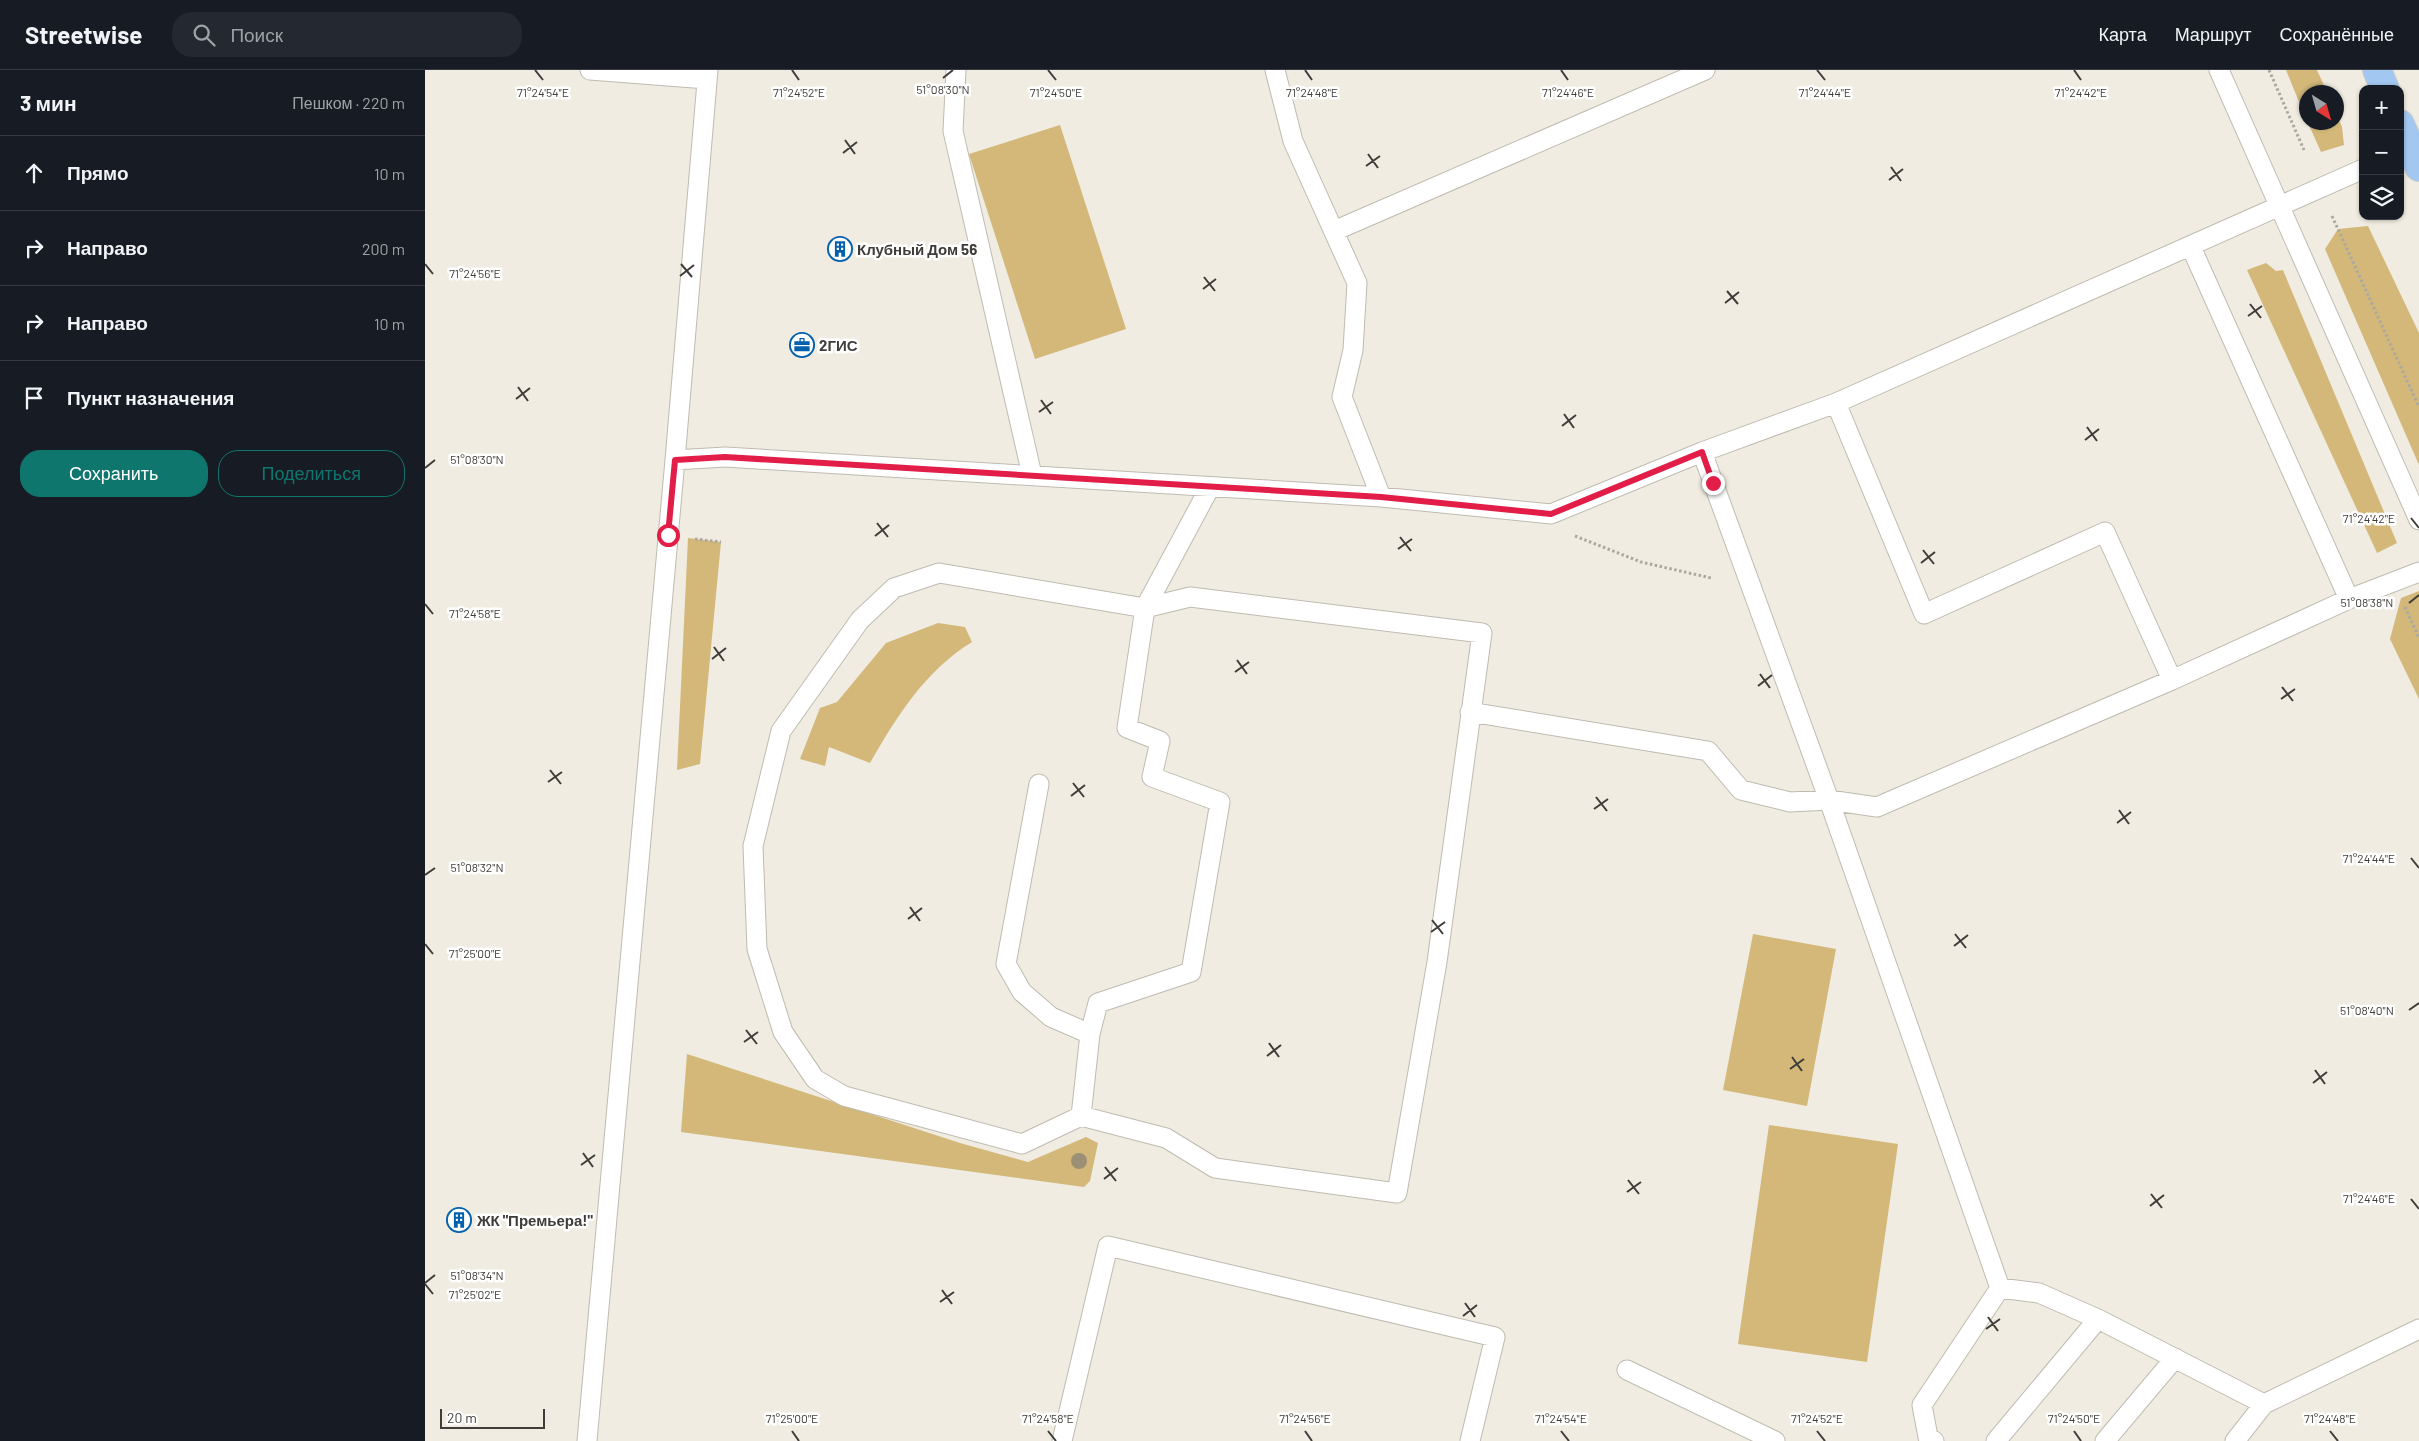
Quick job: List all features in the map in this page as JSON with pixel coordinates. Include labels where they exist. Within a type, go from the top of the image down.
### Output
[{"type":"main road","points":[[2377,70],[2383,85]]},
{"type":"lane","points":[[587,1441],[675,460],[707,75],[590,70]]},
{"type":"lane","points":[[956,70],[953,130],[1032,475]]},
{"type":"lane","points":[[1275,70],[1293,141],[1357,283],[1353,350],[1342,397],[1381,497]]},
{"type":"lane","points":[[1334,231],[1705,70]]},
{"type":"lane","points":[[2219,70],[2419,520]]},
{"type":"lane","points":[[675,460],[725,457],[1032,475],[1381,497],[1551,514],[1702,452],[1836,403],[2359,171]]},
{"type":"lane","points":[[2191,247],[2349,600]]},
{"type":"lane","points":[[1836,403],[1924,614],[2105,532],[2172,680]]},
{"type":"lane","points":[[1702,452],[1829,800],[2000,1288]]},
{"type":"lane","points":[[1081,1116],[1090,1034],[1098,1003],[1191,972],[1220,802],[1152,777],[1160,741],[1127,728],[1145,608],[1210,486]]},
{"type":"lane","points":[[1470,712],[1708,751],[1741,790],[1790,802],[1829,800],[1877,807],[2172,680],[2349,600],[2419,572]]},
{"type":"lane","points":[[939,573],[1145,608],[1190,596],[1481,634],[1437,962],[1397,1193],[1215,1168],[1166,1138],[1081,1116],[1023,1144],[844,1096],[815,1079],[783,1032],[757,949],[753,846],[781,731],[860,620],[894,588],[939,573]]},
{"type":"lane","points":[[1039,784],[1006,964],[1022,992],[1051,1017],[1090,1034]]},
{"type":"lane","points":[[1062,1441],[1109,1246],[1495,1337],[1470,1441]]},
{"type":"lane","points":[[2000,1288],[2039,1293],[2098,1319],[2264,1404]]},
{"type":"lane","points":[[1934,1441],[1928,1437],[1922,1405],[2000,1288]]},
{"type":"lane","points":[[1996,1441],[2098,1319]]},
{"type":"lane","points":[[2235,1441],[2264,1404],[2419,1330]]},
{"type":"lane","points":[[2105,1441],[2175,1358]]},
{"type":"lane","points":[[1627,1370],[1775,1441]]},
{"type":"path","points":[[2269,70],[2303,150]]},
{"type":"path","points":[[2332,216],[2419,407]]},
{"type":"path","points":[[1572,535],[1641,562],[1711,578]]},
{"type":"path","points":[[688,538],[721,542]]},
{"type":"path","points":[[2395,583],[2419,638]]},
{"type":"shaded area","points":[[2286,70],[2317,70],[2324,85],[2299,85],[2299,102]]},
{"type":"shaded area","points":[[1060,125],[1126,329],[1035,359],[969,154]]},
{"type":"shaded area","points":[[2311,130],[2342,130],[2344,145],[2321,152]]},
{"type":"shaded area","points":[[2368,226],[2419,333],[2419,465],[2325,249],[2338,229]]},
{"type":"shaded area","points":[[2266,263],[2276,271],[2283,270],[2397,543],[2377,553],[2247,270]]},
{"type":"shaded area","points":[[688,538],[721,542],[700,764],[677,770]]},
{"type":"shaded area","points":[[2419,591],[2419,699],[2390,639],[2401,598]]},
{"type":"shaded area","points":[[938,623],[965,627],[972,642],[940,667],[913,696],[870,763],[829,747],[825,766],[800,759],[820,708],[837,702],[886,643]]},
{"type":"shaded area","points":[[1753,934],[1836,949],[1807,1106],[1723,1090]]},
{"type":"shaded area","points":[[687,1054],[960,1143],[1028,1162],[1086,1137],[1098,1143],[1090,1181],[1084,1187],[681,1132]]},
{"type":"shaded area","points":[[1769,1125],[1898,1144],[1867,1362],[1738,1344]]},
{"type":"place","name":"Клубный Дом 56","points":[[840,249]]},
{"type":"place","name":"2ГИС","points":[[802,345]]},
{"type":"place","name":"ЖК \"Премьера!\"","points":[[459,1220]]},
{"type":"route","points":[[668,535],[675,460],[725,457],[1381,497],[1551,514],[1702,452],[1713,483]]}]
